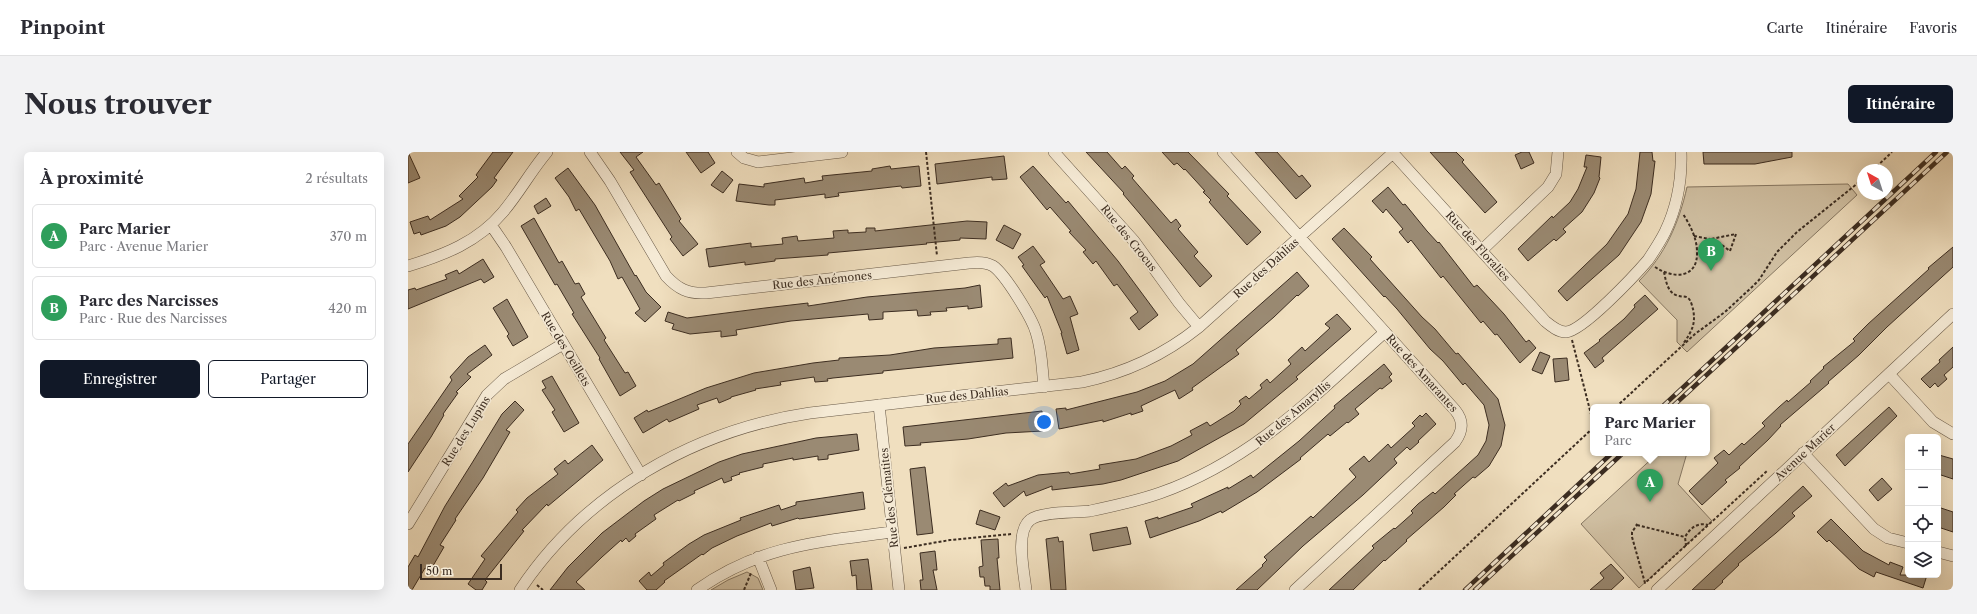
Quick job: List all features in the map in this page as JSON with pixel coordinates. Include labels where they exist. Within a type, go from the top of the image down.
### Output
[{"type":"street","points":[[408,266],[457,248],[491,225],[507,208],[547,152]]},
{"type":"street","name":"Rue des Anémones","points":[[590,152],[610,181],[666,276],[676,286],[686,292],[706,293],[969,263],[982,262],[994,266],[1024,307],[1036,331],[1044,387]]},
{"type":"street","points":[[737,152],[744,158],[758,162],[842,152]]},
{"type":"street","name":"Rue des Crocus","points":[[1054,152],[1134,241],[1179,303],[1199,327]]},
{"type":"street","name":"Rue des Amarantes","points":[[1223,152],[1459,414],[1462,424],[1460,433],[1451,446],[1295,590]]},
{"type":"street","points":[[1482,250],[1548,187],[1556,174],[1558,152]]},
{"type":"street","points":[[1571,335],[1623,287],[1641,268],[1655,249],[1666,229],[1676,201],[1680,178],[1681,152]]},
{"type":"street","name":"Rue des Dahlias","points":[[520,590],[544,558],[576,524],[602,502],[641,474],[686,450],[740,428],[798,414],[1044,387],[1093,380],[1131,368],[1166,351],[1199,327],[1393,153]]},
{"type":"street","name":"Rue des Floralies","points":[[1393,153],[1545,321],[1560,331],[1571,335]]},
{"type":"street","name":"Rue des Oeillets","points":[[491,225],[506,246],[641,474]]},
{"type":"street","name":"Avenue Marier","points":[[1657,590],[1953,314]]},
{"type":"street","name":"Rue des Amaryllis","points":[[1026,590],[1022,540],[1023,530],[1030,520],[1043,516],[1099,509],[1145,498],[1184,484],[1215,469],[1240,455],[1274,431],[1385,332]]},
{"type":"street","name":"Rue des Lupins","points":[[408,524],[487,395],[504,379],[563,344]]},
{"type":"street","points":[[1889,374],[1933,422],[1953,434]]},
{"type":"street","name":"Rue des Clématites","points":[[879,405],[899,590]]},
{"type":"street","points":[[1803,453],[1874,529],[1888,538],[1905,542]]},
{"type":"street","points":[[697,590],[723,574],[758,557],[811,542],[892,532]]},
{"type":"street","points":[[1941,553],[1953,556]]},
{"type":"street","points":[[758,557],[771,590]]},
{"type":"path","points":[[926,152],[937,259]]},
{"type":"path","points":[[1879,164],[1892,152]]},
{"type":"path","points":[[1619,404],[1682,346],[1725,312],[1752,287],[1759,280],[1777,252],[1797,232],[1857,184]]},
{"type":"path","points":[[1652,266],[1664,272],[1680,275],[1693,270],[1697,257],[1694,236],[1680,212]]},
{"type":"path","points":[[1694,236],[1711,239],[1736,234],[1730,251],[1711,239]]},
{"type":"path","points":[[1664,272],[1670,292],[1674,295],[1687,297],[1690,299],[1692,305],[1695,321],[1694,327],[1682,346]]},
{"type":"path","points":[[1571,335],[1590,410]]},
{"type":"path","points":[[1418,590],[1590,431]]},
{"type":"path","points":[[1685,537],[1636,524],[1632,529],[1632,537],[1645,583],[1771,468]]},
{"type":"path","points":[[1685,537],[1697,525],[1709,525]]},
{"type":"path","points":[[903,548],[950,540],[1013,534]]},
{"type":"path","points":[[1685,537],[1686,546]]},
{"type":"path","points":[[744,590],[751,573]]},
{"type":"path","points":[[534,583],[543,590]]},
{"type":"shaded area","points":[[1848,184],[1857,195],[1687,352],[1677,342],[1677,320],[1639,281],[1664,249],[1670,238],[1680,213],[1687,187]]},
{"type":"shaded area","points":[[1655,456],[1686,456],[1678,484],[1712,521],[1639,588],[1581,524]]},
{"type":"shaded area","points":[[747,572],[758,578],[763,590],[711,590],[728,580]]},
{"type":"building","points":[[408,152],[420,178],[408,183]]},
{"type":"building","points":[[493,152],[513,152],[494,178],[497,180],[492,187],[460,217],[446,226],[421,235],[420,232],[414,234],[410,222],[428,216],[430,220],[463,199],[459,196],[478,177],[476,175]]},
{"type":"building","points":[[620,152],[643,152],[636,157],[656,185],[659,183],[681,219],[679,221],[698,244],[683,256],[670,239],[672,237],[630,172],[634,170]]},
{"type":"building","points":[[686,152],[708,152],[715,163],[701,173]]},
{"type":"building","points":[[1086,152],[1107,152],[1122,169],[1125,166],[1134,176],[1132,178],[1171,223],[1176,219],[1181,226],[1178,229],[1198,252],[1194,256],[1212,276],[1200,287],[1123,194],[1124,193]]},
{"type":"building","points":[[1162,152],[1188,152],[1229,194],[1227,196],[1261,232],[1247,245],[1209,202],[1211,200],[1203,192],[1205,191],[1185,169],[1184,170],[1177,163],[1174,165]]},
{"type":"building","points":[[1255,152],[1277,152],[1299,177],[1302,175],[1311,186],[1296,199]]},
{"type":"building","points":[[1430,152],[1456,152],[1464,160],[1462,162],[1497,202],[1485,213]]},
{"type":"building","points":[[1522,152],[1529,152],[1534,163],[1521,169],[1515,155]]},
{"type":"building","points":[[1640,152],[1652,152],[1653,161],[1655,161],[1651,194],[1641,222],[1619,255],[1567,301],[1558,291],[1607,244],[1628,214],[1636,189]]},
{"type":"building","points":[[1703,152],[1792,152],[1792,157],[1755,164],[1704,164]]},
{"type":"building","points":[[1586,155],[1601,157],[1600,178],[1594,193],[1582,212],[1563,229],[1566,232],[1556,241],[1554,239],[1528,261],[1518,249],[1552,216],[1553,218],[1570,202],[1578,189],[1587,167],[1584,167]]},
{"type":"building","points":[[1004,156],[1007,179],[992,180],[992,177],[937,184],[935,164]]},
{"type":"building","points":[[890,166],[891,169],[919,166],[921,186],[902,188],[901,186],[838,193],[839,196],[825,198],[825,194],[775,200],[775,205],[736,201],[739,184],[764,187],[764,184],[804,178],[805,183],[823,180],[822,176],[872,171],[872,169]]},
{"type":"building","points":[[1033,166],[1066,203],[1068,201],[1118,261],[1158,315],[1139,330],[1130,318],[1138,312],[1117,284],[1114,286],[1096,261],[1093,264],[1083,252],[1086,250],[1069,232],[1071,231],[1050,207],[1047,210],[1020,177]]},
{"type":"building","points":[[568,168],[595,205],[635,276],[636,275],[646,292],[661,307],[645,322],[635,313],[640,309],[622,277],[618,279],[610,261],[579,209],[576,211],[569,197],[555,178]]},
{"type":"building","points":[[722,171],[733,180],[723,193],[711,185]]},
{"type":"building","points":[[1388,187],[1403,205],[1405,204],[1438,243],[1439,242],[1474,287],[1477,285],[1504,314],[1526,342],[1529,340],[1536,348],[1520,363],[1497,334],[1495,335],[1483,321],[1481,323],[1443,276],[1441,278],[1411,240],[1408,243],[1399,232],[1403,229],[1386,209],[1383,213],[1372,201]]},
{"type":"building","points":[[546,198],[551,206],[538,214],[534,206]]},
{"type":"building","points":[[534,218],[559,263],[562,261],[575,284],[579,283],[585,294],[581,297],[606,338],[604,340],[625,373],[628,372],[636,386],[620,396],[599,359],[600,358],[572,314],[574,313],[557,284],[555,285],[521,226]]},
{"type":"building","points":[[967,221],[987,222],[986,239],[960,238],[960,240],[926,243],[927,244],[828,253],[828,255],[775,259],[775,261],[745,265],[745,262],[709,267],[706,249],[751,243],[751,247],[783,244],[782,238],[797,236],[798,241],[834,238],[833,231],[848,230],[848,233],[866,232],[866,228],[875,228],[875,231]]},
{"type":"building","points":[[1004,225],[1021,234],[1013,249],[996,240]]},
{"type":"building","points":[[1344,228],[1372,257],[1370,259],[1422,317],[1435,329],[1456,354],[1458,353],[1498,399],[1505,425],[1501,446],[1489,466],[1475,478],[1473,477],[1454,494],[1456,495],[1444,507],[1406,540],[1407,541],[1385,561],[1384,560],[1353,590],[1329,590],[1374,548],[1372,546],[1413,513],[1411,511],[1418,504],[1433,492],[1435,494],[1478,455],[1486,441],[1489,425],[1484,405],[1465,383],[1463,385],[1443,361],[1430,349],[1397,309],[1385,296],[1384,297],[1332,239]]},
{"type":"building","points":[[1033,246],[1045,262],[1040,265],[1063,299],[1070,296],[1078,314],[1070,317],[1079,350],[1067,354],[1062,333],[1047,296],[1045,298],[1022,266],[1024,265],[1018,257]]},
{"type":"building","points":[[1953,247],[1953,267],[1828,382],[1829,383],[1780,425],[1781,426],[1768,440],[1739,467],[1740,468],[1725,480],[1727,482],[1702,505],[1689,491],[1718,463],[1714,458],[1724,450],[1729,455],[1742,443],[1744,445],[1765,426],[1762,423],[1787,400],[1788,402],[1811,382],[1810,381],[1824,368],[1823,367],[1855,341],[1853,339],[1868,324],[1929,269],[1928,268]]},
{"type":"building","points":[[483,259],[494,277],[484,283],[481,279],[408,309],[408,290],[415,288],[416,290],[447,279],[445,275],[457,270],[459,274]]},
{"type":"building","points":[[1297,272],[1309,286],[1236,350],[1239,354],[1192,388],[1193,390],[1179,399],[1175,390],[1141,406],[1143,411],[1131,415],[1131,413],[1103,422],[1103,420],[1059,429],[1056,409],[1066,408],[1066,410],[1137,392],[1165,381],[1193,364]]},
{"type":"building","points":[[980,285],[982,307],[968,309],[968,306],[946,308],[947,311],[930,312],[931,315],[918,316],[917,310],[883,312],[883,319],[869,320],[868,314],[791,321],[736,330],[737,335],[721,337],[721,331],[690,334],[672,329],[674,324],[665,321],[668,312],[687,318],[808,303],[808,306],[867,297],[965,288]]},
{"type":"building","points":[[1645,295],[1658,309],[1602,358],[1604,361],[1595,368],[1584,353],[1600,341],[1599,340],[1624,319],[1635,307],[1634,305]]},
{"type":"building","points":[[507,299],[528,337],[513,346],[507,336],[509,334],[493,308]]},
{"type":"building","points":[[1337,314],[1351,329],[1296,377],[1298,379],[1244,424],[1178,461],[1121,480],[1103,484],[1052,490],[1052,486],[1026,496],[1024,491],[1004,507],[993,493],[1006,483],[1008,486],[1038,475],[1069,472],[1070,474],[1100,469],[1099,465],[1136,459],[1171,446],[1192,435],[1190,431],[1207,422],[1210,426],[1234,411],[1241,404],[1239,401],[1246,396],[1249,399],[1262,388],[1260,385],[1267,379],[1270,383],[1291,364],[1288,360],[1302,347],[1305,351],[1330,328],[1325,324]]},
{"type":"building","points":[[1011,338],[1013,358],[883,371],[883,373],[827,379],[828,381],[815,382],[814,377],[780,382],[781,385],[755,389],[756,390],[731,397],[719,403],[717,398],[697,405],[699,409],[669,422],[667,419],[643,433],[634,418],[647,410],[648,412],[706,388],[754,373],[839,360],[839,358],[890,355],[934,348],[998,344],[998,339]]},
{"type":"building","points":[[485,345],[492,355],[467,374],[471,377],[456,392],[458,393],[443,414],[444,415],[431,437],[408,472],[408,444],[452,380],[450,377],[468,357]]},
{"type":"building","points":[[1953,347],[1953,367],[1944,375],[1947,379],[1938,387],[1935,383],[1930,388],[1921,379],[1940,362],[1939,360]]},
{"type":"building","points":[[1540,352],[1550,356],[1542,374],[1532,370]]},
{"type":"building","points":[[1567,358],[1569,380],[1555,382],[1553,359]]},
{"type":"building","points":[[1384,364],[1392,374],[1389,377],[1392,381],[1382,389],[1380,388],[1355,409],[1359,414],[1330,436],[1328,434],[1300,458],[1301,459],[1257,492],[1222,513],[1221,511],[1199,521],[1150,538],[1145,521],[1158,517],[1158,519],[1193,507],[1191,504],[1228,487],[1228,489],[1251,475],[1253,478],[1299,441],[1335,408],[1334,406]]},
{"type":"building","points":[[552,376],[579,423],[564,432],[552,412],[555,410],[542,390],[546,388],[542,381]]},
{"type":"building","points":[[515,401],[524,410],[506,430],[510,432],[483,478],[455,519],[456,520],[440,545],[444,547],[430,571],[425,568],[412,590],[408,590],[408,567],[415,555],[418,557],[445,506],[502,414]]},
{"type":"building","points":[[1889,407],[1897,416],[1845,466],[1836,455]]},
{"type":"building","points":[[1042,411],[1043,431],[1006,433],[905,446],[903,427]]},
{"type":"building","points":[[1426,413],[1436,424],[1410,450],[1407,447],[1394,459],[1397,463],[1363,495],[1303,546],[1257,590],[1236,590],[1263,566],[1262,565],[1267,560],[1264,557],[1311,516],[1313,518],[1356,477],[1349,469],[1364,456],[1369,462],[1388,444],[1391,448],[1415,426],[1412,423],[1420,415],[1422,417]]},
{"type":"building","points":[[857,434],[859,450],[828,455],[828,459],[818,460],[818,456],[793,460],[793,458],[763,464],[763,467],[739,473],[740,474],[731,477],[732,480],[724,483],[722,478],[694,491],[695,493],[679,501],[678,500],[654,515],[656,519],[635,534],[636,536],[629,542],[626,538],[622,542],[621,540],[602,557],[576,582],[585,590],[550,590],[568,567],[602,533],[644,501],[663,489],[719,462],[742,454],[816,438]]},
{"type":"building","points":[[592,445],[603,460],[548,506],[547,504],[522,530],[524,531],[485,580],[487,582],[482,590],[476,590],[468,584],[485,559],[481,556],[518,512],[516,510],[527,498],[558,474],[554,469],[565,460],[568,464]]},
{"type":"building","points":[[1941,456],[1953,459],[1953,479],[1941,475]]},
{"type":"building","points":[[925,467],[933,533],[917,535],[910,469]]},
{"type":"building","points":[[1882,478],[1892,489],[1878,501],[1869,490]]},
{"type":"building","points":[[1803,486],[1812,496],[1792,513],[1795,516],[1738,564],[1739,565],[1714,590],[1692,590]]},
{"type":"building","points":[[863,492],[865,509],[798,518],[772,526],[771,523],[737,536],[712,548],[664,581],[665,582],[656,590],[647,590],[639,581],[649,572],[651,576],[664,565],[663,563],[689,544],[704,535],[741,520],[740,518],[779,505],[781,510],[796,505],[796,502]]},
{"type":"building","points":[[1941,508],[1953,512],[1953,532],[1941,528]]},
{"type":"building","points":[[980,510],[1000,517],[995,530],[976,524]]},
{"type":"building","points":[[1831,519],[1863,551],[1889,565],[1890,562],[1903,567],[1900,575],[1905,575],[1905,578],[1926,578],[1923,588],[1876,572],[1874,577],[1859,569],[1829,540],[1827,542],[1817,532]]},
{"type":"building","points":[[1127,527],[1131,544],[1093,551],[1090,534]]},
{"type":"building","points":[[1058,537],[1059,542],[1063,541],[1066,590],[1051,590],[1046,539]]},
{"type":"building","points":[[998,539],[999,558],[997,558],[1000,590],[990,590],[990,586],[985,586],[984,577],[980,577],[979,567],[983,566],[981,540]]},
{"type":"building","points":[[935,551],[937,570],[933,570],[937,590],[921,590],[920,580],[923,580],[920,553]]},
{"type":"building","points":[[868,559],[872,590],[857,590],[856,575],[852,576],[850,561]]},
{"type":"building","points":[[1611,564],[1624,578],[1611,590],[1590,590],[1604,578],[1600,573]]},
{"type":"building","points":[[810,567],[814,588],[796,590],[793,571]]},
{"type":"railway","points":[[1665,404],[1936,152]]},
{"type":"railway","points":[[1675,404],[1947,152]]},
{"type":"railway","points":[[1465,590],[1609,456]]},
{"type":"railway","points":[[1475,590],[1620,456]]},
{"type":"place","name":"Parc des Narcisses","points":[[1711,271]]},
{"type":"place","name":"Parc Marier","points":[[1650,502]]}]
